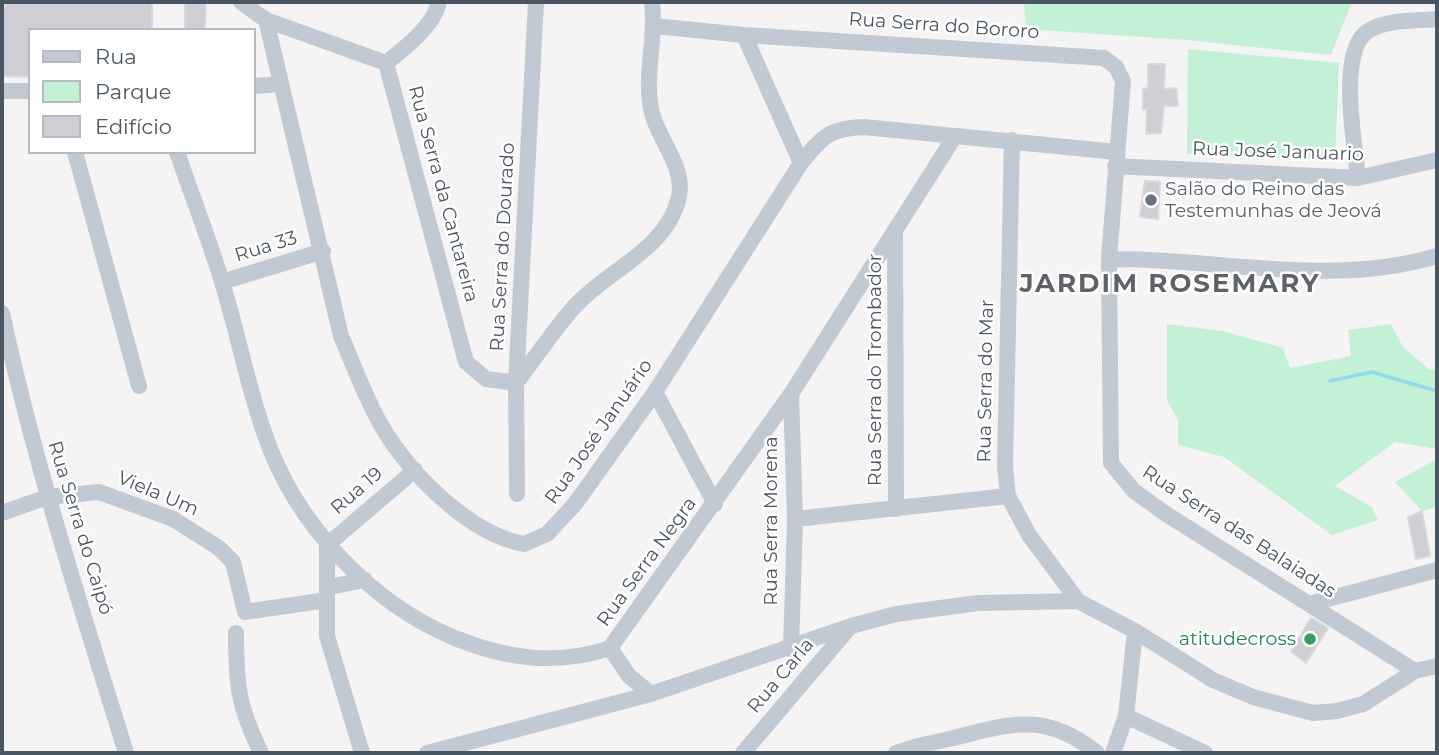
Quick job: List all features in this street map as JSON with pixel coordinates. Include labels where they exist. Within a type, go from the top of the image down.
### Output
[{"type":"street","points":[[241,2],[266,20],[386,63],[411,42],[435,14],[439,2]]},
{"type":"street","name":"Rua Serra do Dourado","points":[[517,494],[516,383],[536,2]]},
{"type":"street","points":[[516,383],[574,307],[655,241],[676,207],[679,196],[678,172],[652,112],[648,86],[655,26],[652,2]]},
{"type":"street","points":[[1358,178],[1350,75],[1356,44],[1365,33],[1377,27],[1437,19]]},
{"type":"street","name":"Rua José Januário","points":[[266,20],[323,251],[341,336],[361,384],[382,426],[415,470],[454,507],[490,533],[524,544],[559,524],[655,393],[801,163],[816,144],[837,129],[864,127],[1012,140],[1116,159]]},
{"type":"street","name":"Rua Serra do Bororo","points":[[655,26],[744,35],[1104,58]]},
{"type":"street","points":[[744,35],[801,163]]},
{"type":"street","name":"Rua Serra das Balaiadas","points":[[1104,58],[1116,67],[1124,81],[1109,259],[1111,463],[1119,477],[1145,499],[1415,671]]},
{"type":"street","name":"Rua Serra da Cantareira","points":[[386,63],[466,362],[486,379],[516,383]]},
{"type":"street","points":[[256,86],[280,84]]},
{"type":"street","points":[[2,91],[28,91]]},
{"type":"street","name":"Rua Serra Negra","points":[[178,154],[222,282],[265,437],[286,481],[327,545],[365,580],[420,620],[473,645],[512,656],[571,659],[610,648],[715,505],[791,394],[955,136]]},
{"type":"street","name":"Rua Serra do Mar","points":[[1012,140],[1005,467],[1008,496],[1029,535],[1078,601]]},
{"type":"street","points":[[76,154],[139,386]]},
{"type":"street","name":"Rua José Januario","points":[[1116,159],[1358,178],[1437,160]]},
{"type":"street","name":"Rua Serra do Trombador","points":[[895,231],[896,509]]},
{"type":"street","name":"Rua 33","points":[[222,282],[323,251]]},
{"type":"street","points":[[1109,259],[1143,259],[1273,271],[1357,269],[1437,256]]},
{"type":"street","name":"Rua Serra do Caipó","points":[[2,313],[22,407],[47,496],[126,753]]},
{"type":"street","points":[[655,393],[715,505]]},
{"type":"street","name":"Rua Serra Morena","points":[[791,394],[794,519],[791,649]]},
{"type":"street","name":"Rua 19","points":[[327,545],[415,470]]},
{"type":"street","name":"Viela Um","points":[[2,513],[47,496],[109,494],[189,528],[233,562],[244,611],[328,593]]},
{"type":"street","points":[[794,519],[1008,496]]},
{"type":"street","points":[[327,545],[327,636],[362,753]]},
{"type":"street","points":[[1309,604],[1437,570]]},
{"type":"street","points":[[328,593],[346,581],[365,580]]},
{"type":"street","points":[[435,752],[651,694],[791,649],[850,626],[896,614],[978,603],[1078,601],[1135,631],[1213,680],[1253,697],[1312,713],[1337,711],[1363,704],[1415,671],[1437,666]]},
{"type":"street","name":"Rua Carla","points":[[743,753],[850,626]]},
{"type":"street","points":[[1113,753],[1126,716],[1135,631]]},
{"type":"street","points":[[236,633],[237,692],[246,721],[261,753]]},
{"type":"street","points":[[610,648],[629,676],[651,694]]},
{"type":"street","points":[[1126,716],[1205,753]]},
{"type":"street","points":[[896,753],[1018,722],[1058,731],[1097,753]]},
{"type":"green space","points":[[1024,2],[1352,2],[1331,55],[1186,40],[1026,29]]},
{"type":"green space","points":[[1188,49],[1339,63],[1335,160],[1187,154]]},
{"type":"green space","points":[[1167,324],[1223,331],[1283,348],[1290,368],[1351,356],[1348,330],[1391,324],[1403,347],[1430,370],[1437,369],[1437,449],[1395,442],[1335,486],[1372,507],[1378,520],[1332,535],[1224,457],[1178,445],[1178,420],[1167,400]]},
{"type":"green space","points":[[1437,459],[1437,507],[1422,511],[1395,482]]},
{"type":"building","points":[[6,2],[152,2],[152,28],[28,28],[28,77],[2,76],[2,8],[5,8]]},
{"type":"building","points":[[185,2],[206,2],[205,28],[185,28]]},
{"type":"building","points":[[1148,64],[1165,64],[1164,89],[1176,88],[1178,106],[1164,106],[1161,133],[1146,134],[1147,108],[1143,110],[1143,89],[1148,88]]},
{"type":"building","name":"Salão do Reino das Testemunhas de Jeová","points":[[1145,181],[1160,182],[1158,219],[1140,217]]},
{"type":"building","points":[[1422,511],[1430,556],[1416,559],[1408,517]]},
{"type":"building","name":"atitudecross","points":[[1311,618],[1328,628],[1306,663],[1291,651]]},
{"type":"waterway","points":[[1330,381],[1372,372],[1437,391]]},
{"type":"place","name":"Salão do Reino das Testemunhas de Jeová","points":[[1151,200]]},
{"type":"place","name":"atitudecross","points":[[1310,639]]},
{"type":"district","name":"JARDIM ROSEMARY","points":[[1170,284]]}]
